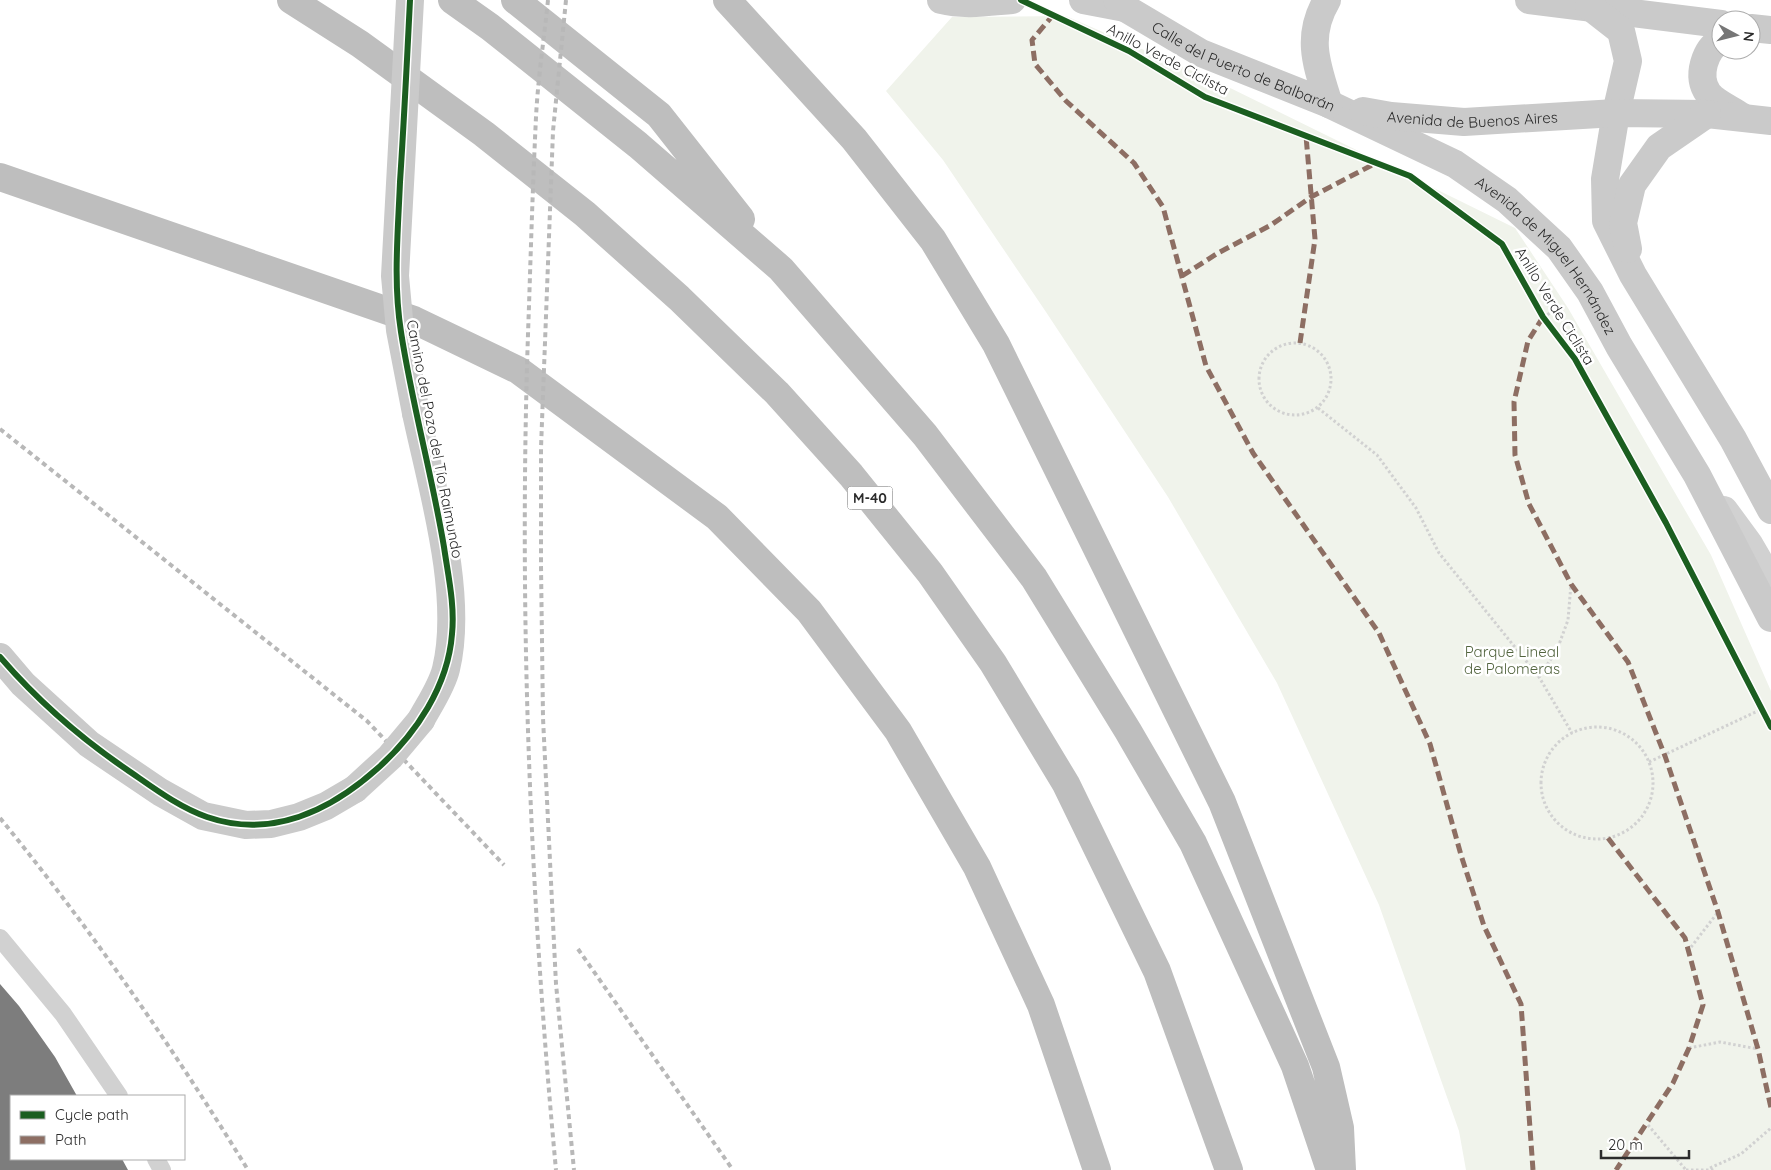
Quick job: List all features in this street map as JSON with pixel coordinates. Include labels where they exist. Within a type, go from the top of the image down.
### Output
[{"type":"highway","name":"M-40","points":[[291,0],[360,44],[484,134],[585,214],[679,298],[777,393],[851,475],[918,558],[993,663],[1066,784],[1157,970],[1229,1170]]},
{"type":"highway","points":[[452,0],[490,27],[638,145],[781,269]]},
{"type":"highway","points":[[515,0],[659,116],[781,269],[925,435],[1028,570],[1128,731],[1193,843],[1295,1066],[1330,1170]]},
{"type":"highway","points":[[727,0],[854,139],[933,240],[996,344],[1222,802],[1326,1067],[1340,1128],[1342,1170]]},
{"type":"highway","points":[[0,177],[423,324],[518,370],[718,517],[809,611],[898,731],[908,748],[977,867],[1041,1005],[1097,1170]]},
{"type":"street","name":"Camino del Pozo del Tío Raimundo","points":[[0,657],[23,684],[89,744],[160,792],[204,816],[246,825],[271,824],[299,817],[326,806],[355,789],[390,757],[420,720],[446,671],[452,633],[451,591],[439,517],[400,330],[395,276],[410,0]]},
{"type":"street","points":[[941,0],[955,4],[1012,0]]},
{"type":"street","name":"Calle del Puerto de Balbarán","points":[[1083,0],[1121,4],[1201,53],[1329,104]]},
{"type":"street","name":"Calle del Puerto de Balbarán","points":[[1327,0],[1317,16],[1314,38],[1316,60],[1329,104]]},
{"type":"street","points":[[1529,0],[1711,23]]},
{"type":"street","points":[[1589,6],[1621,30],[1628,61],[1616,113],[1605,179],[1606,221],[1633,276],[1733,439],[1771,510]]},
{"type":"street","name":"Avenida de Buenos Aires","points":[[1711,48],[1703,64],[1703,79],[1708,93],[1744,118]]},
{"type":"street","name":"Avenida de Buenos Aires","points":[[1329,104],[1391,116],[1464,122],[1616,113],[1707,114],[1771,121]]},
{"type":"street","name":"Avenida de Miguel Hernández","points":[[1329,104],[1456,164],[1507,200],[1559,248],[1590,292],[1619,346],[1697,475],[1771,618]]},
{"type":"street","points":[[1633,276],[1623,223],[1632,186],[1658,147],[1707,114]]},
{"type":"street","name":"Avenida de Miguel Hernández","points":[[1697,475],[1749,544],[1771,582]]},
{"type":"lane","points":[[0,938],[63,1014],[117,1095]]},
{"type":"path","points":[[1543,316],[1572,302]]},
{"type":"path","points":[[1288,343],[1300,343],[1311,346],[1325,358],[1331,375],[1331,388],[1326,399],[1318,408],[1307,414],[1295,416],[1284,414],[1273,408],[1265,400],[1260,389],[1261,366],[1267,355],[1288,343]]},
{"type":"path","points":[[1318,408],[1377,455],[1416,508],[1439,553],[1539,676],[1572,733]]},
{"type":"path","points":[[1539,676],[1556,650],[1568,620],[1571,584]]},
{"type":"path","points":[[1649,762],[1764,712],[1757,700]]},
{"type":"path","points":[[1602,727],[1616,731],[1630,738],[1641,749],[1649,762],[1653,778],[1652,794],[1646,810],[1636,823],[1623,833],[1608,838],[1590,839],[1573,834],[1558,824],[1547,810],[1542,793],[1541,775],[1547,758],[1557,744],[1572,733],[1586,728],[1602,727]]},
{"type":"path","points":[[1688,951],[1718,912]]},
{"type":"path","points":[[1690,1048],[1720,1042],[1758,1049]]},
{"type":"path","points":[[1648,1124],[1686,1170],[1710,1168],[1741,1154],[1771,1128]]},
{"type":"path","points":[[1710,1168],[1716,1170]]},
{"type":"green space","name":"Parque Lineal de Palomeras","points":[[1066,16],[1220,83],[1515,228],[1568,308],[1711,555],[1771,691],[1771,1170],[1466,1170],[1459,1131],[1379,905],[1277,683],[1168,497],[1046,312],[943,160],[886,91],[952,17]]},
{"type":"building","points":[[0,984],[19,1006],[55,1057],[76,1095],[10,1095],[10,1160],[123,1160],[128,1170],[0,1170]]},
{"type":"railway","points":[[548,0],[538,88],[535,141],[526,414],[525,522],[528,738],[533,846],[539,954],[556,1170]]},
{"type":"railway","points":[[566,0],[553,131],[541,448],[541,566],[543,718],[556,984],[574,1170]]},
{"type":"railway","points":[[0,429],[367,721],[504,865]]},
{"type":"railway","points":[[0,818],[99,946],[161,1034],[248,1170]]},
{"type":"railway","points":[[578,949],[733,1170]]},
{"type":"marked path","points":[[1054,14],[1032,40],[1035,64],[1066,101],[1134,163],[1163,207],[1206,366],[1253,453],[1379,633],[1430,744],[1461,855],[1484,926],[1521,1004],[1533,1170]]},
{"type":"marked path","points":[[1300,343],[1315,239],[1306,136]]},
{"type":"marked path","points":[[1182,276],[1218,253],[1271,225],[1311,197],[1376,163]]},
{"type":"marked path","points":[[1543,317],[1528,341],[1514,402],[1515,455],[1529,504],[1571,584],[1628,662],[1665,756],[1718,912],[1758,1049],[1771,1108]]},
{"type":"marked path","points":[[1608,838],[1685,938],[1703,1005],[1689,1048],[1673,1083],[1616,1170]]},
{"type":"cycle path","points":[[0,657],[44,703],[75,731],[109,757],[186,808],[207,817],[231,823],[254,825],[277,823],[320,808],[340,797],[392,755],[428,708],[444,672],[449,653],[453,612],[439,520],[401,332],[397,294],[397,238],[410,0]]},
{"type":"cycle path","name":"Anillo Verde Ciclista","points":[[1021,0],[1129,51],[1205,97],[1410,176],[1502,244],[1543,317],[1575,359],[1666,523],[1771,727]]}]
